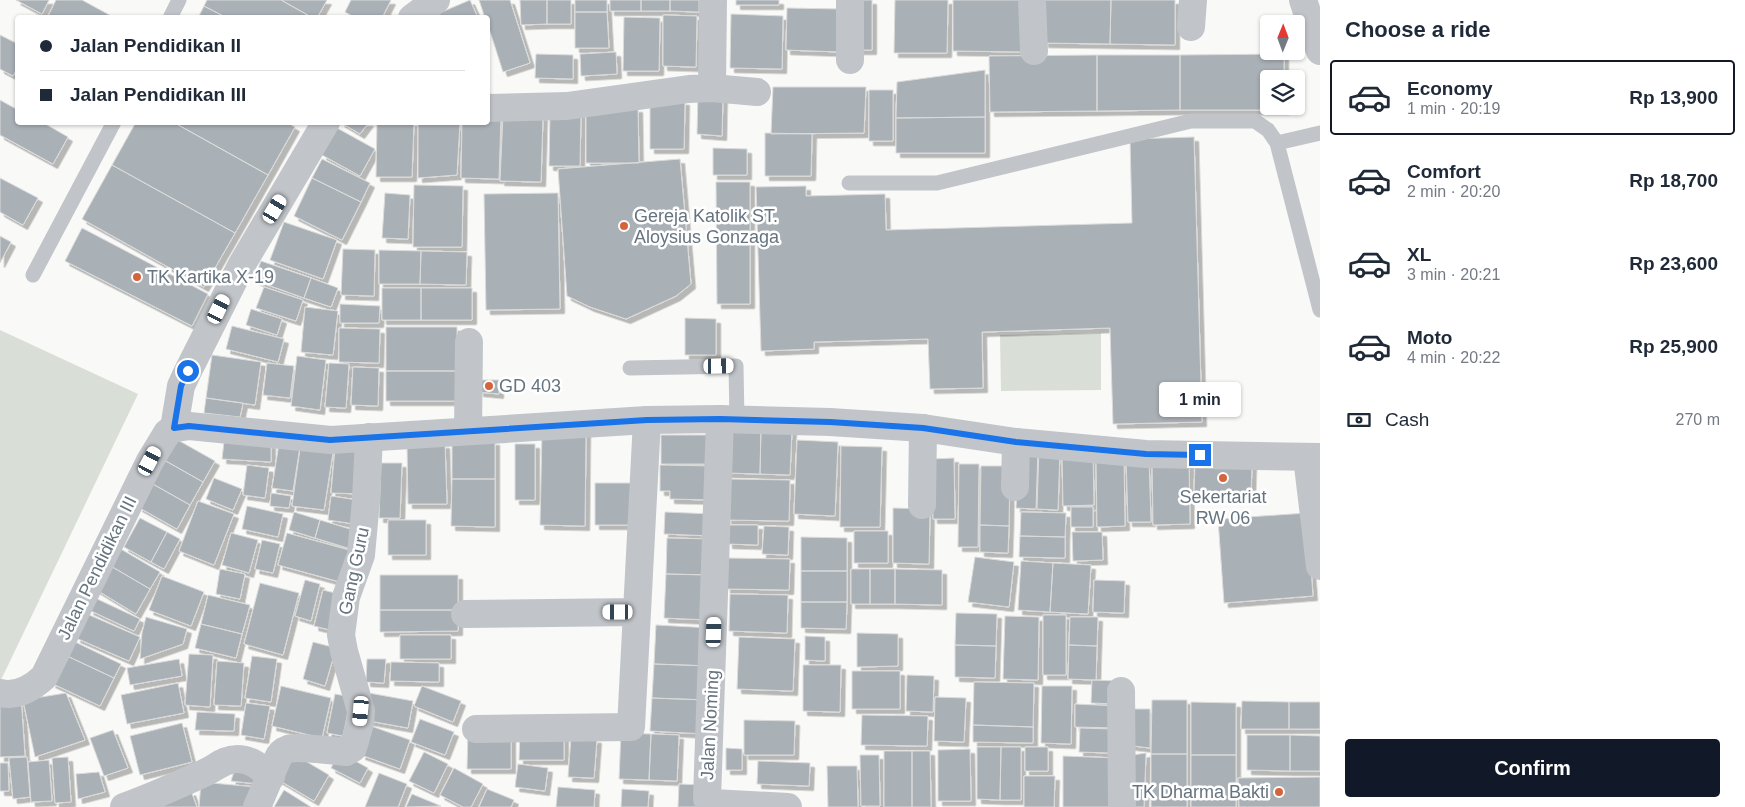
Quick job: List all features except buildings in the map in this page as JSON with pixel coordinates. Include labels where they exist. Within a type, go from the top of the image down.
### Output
[{"type":"street","points":[[416,15],[436,0]]},
{"type":"street","points":[[712,88],[713,0]]},
{"type":"street","points":[[850,0],[850,60]]},
{"type":"street","points":[[1032,0],[1034,51]]},
{"type":"street","points":[[1191,27],[1193,0]]},
{"type":"street","points":[[1303,0],[1320,51]]},
{"type":"street","points":[[490,108],[567,106],[666,92],[712,88],[757,92]]},
{"type":"street","points":[[319,125],[241,266],[188,371],[181,386],[174,428],[189,426],[330,440],[647,420],[728,419],[830,422],[923,428],[1016,442],[1146,454],[1314,457],[1320,566]]},
{"type":"street","points":[[468,431],[470,342]]},
{"type":"street","name":"Jalan Noming","points":[[728,419],[708,799],[712,804],[788,807]]},
{"type":"street","points":[[476,729],[631,727],[647,420]]},
{"type":"street","name":"Jalan Pendidikan III","points":[[0,694],[18,693],[34,686],[44,677],[150,461],[167,433],[174,428]]},
{"type":"street","points":[[922,505],[923,428]]},
{"type":"street","name":"Gang Guru","points":[[257,807],[279,755],[288,749],[346,752],[353,748],[360,723],[361,711],[344,652],[341,634],[346,597],[360,555],[366,500],[369,437]]},
{"type":"street","points":[[1015,487],[1016,442]]},
{"type":"street","points":[[465,614],[637,612]]},
{"type":"street","points":[[1121,691],[1122,807]]},
{"type":"street","points":[[124,807],[208,772],[225,761],[239,759],[256,764],[270,777]]},
{"type":"lane","points":[[172,15],[179,0]]},
{"type":"lane","points":[[849,183],[937,183],[1191,121],[1255,121],[1268,130],[1276,143],[1320,310]]},
{"type":"lane","points":[[33,275],[112,125]]},
{"type":"lane","points":[[1276,143],[1320,133]]},
{"type":"lane","points":[[630,368],[736,366],[728,419]]},
{"type":"shaded area","points":[[0,330],[138,394],[0,682]]},
{"type":"shaded area","points":[[1101,333],[1101,390],[1001,391],[1000,335]]},
{"type":"place","name":"Gereja Katolik ST. Aloysius Gonzaga","points":[[624,226]]},
{"type":"place","name":"TK Kartika X-19","points":[[137,277]]},
{"type":"place","name":"GD 403","points":[[489,386]]},
{"type":"place","name":"Sekertariat RW 06","points":[[1223,478]]},
{"type":"place","name":"TK Dharma Bakti","points":[[1279,792]]},
{"type":"route","points":[[188,371],[181,386],[174,428],[189,426],[210,430],[330,440],[572,424],[720,419],[830,422],[923,428],[1016,442],[1146,454],[1200,455]]}]
